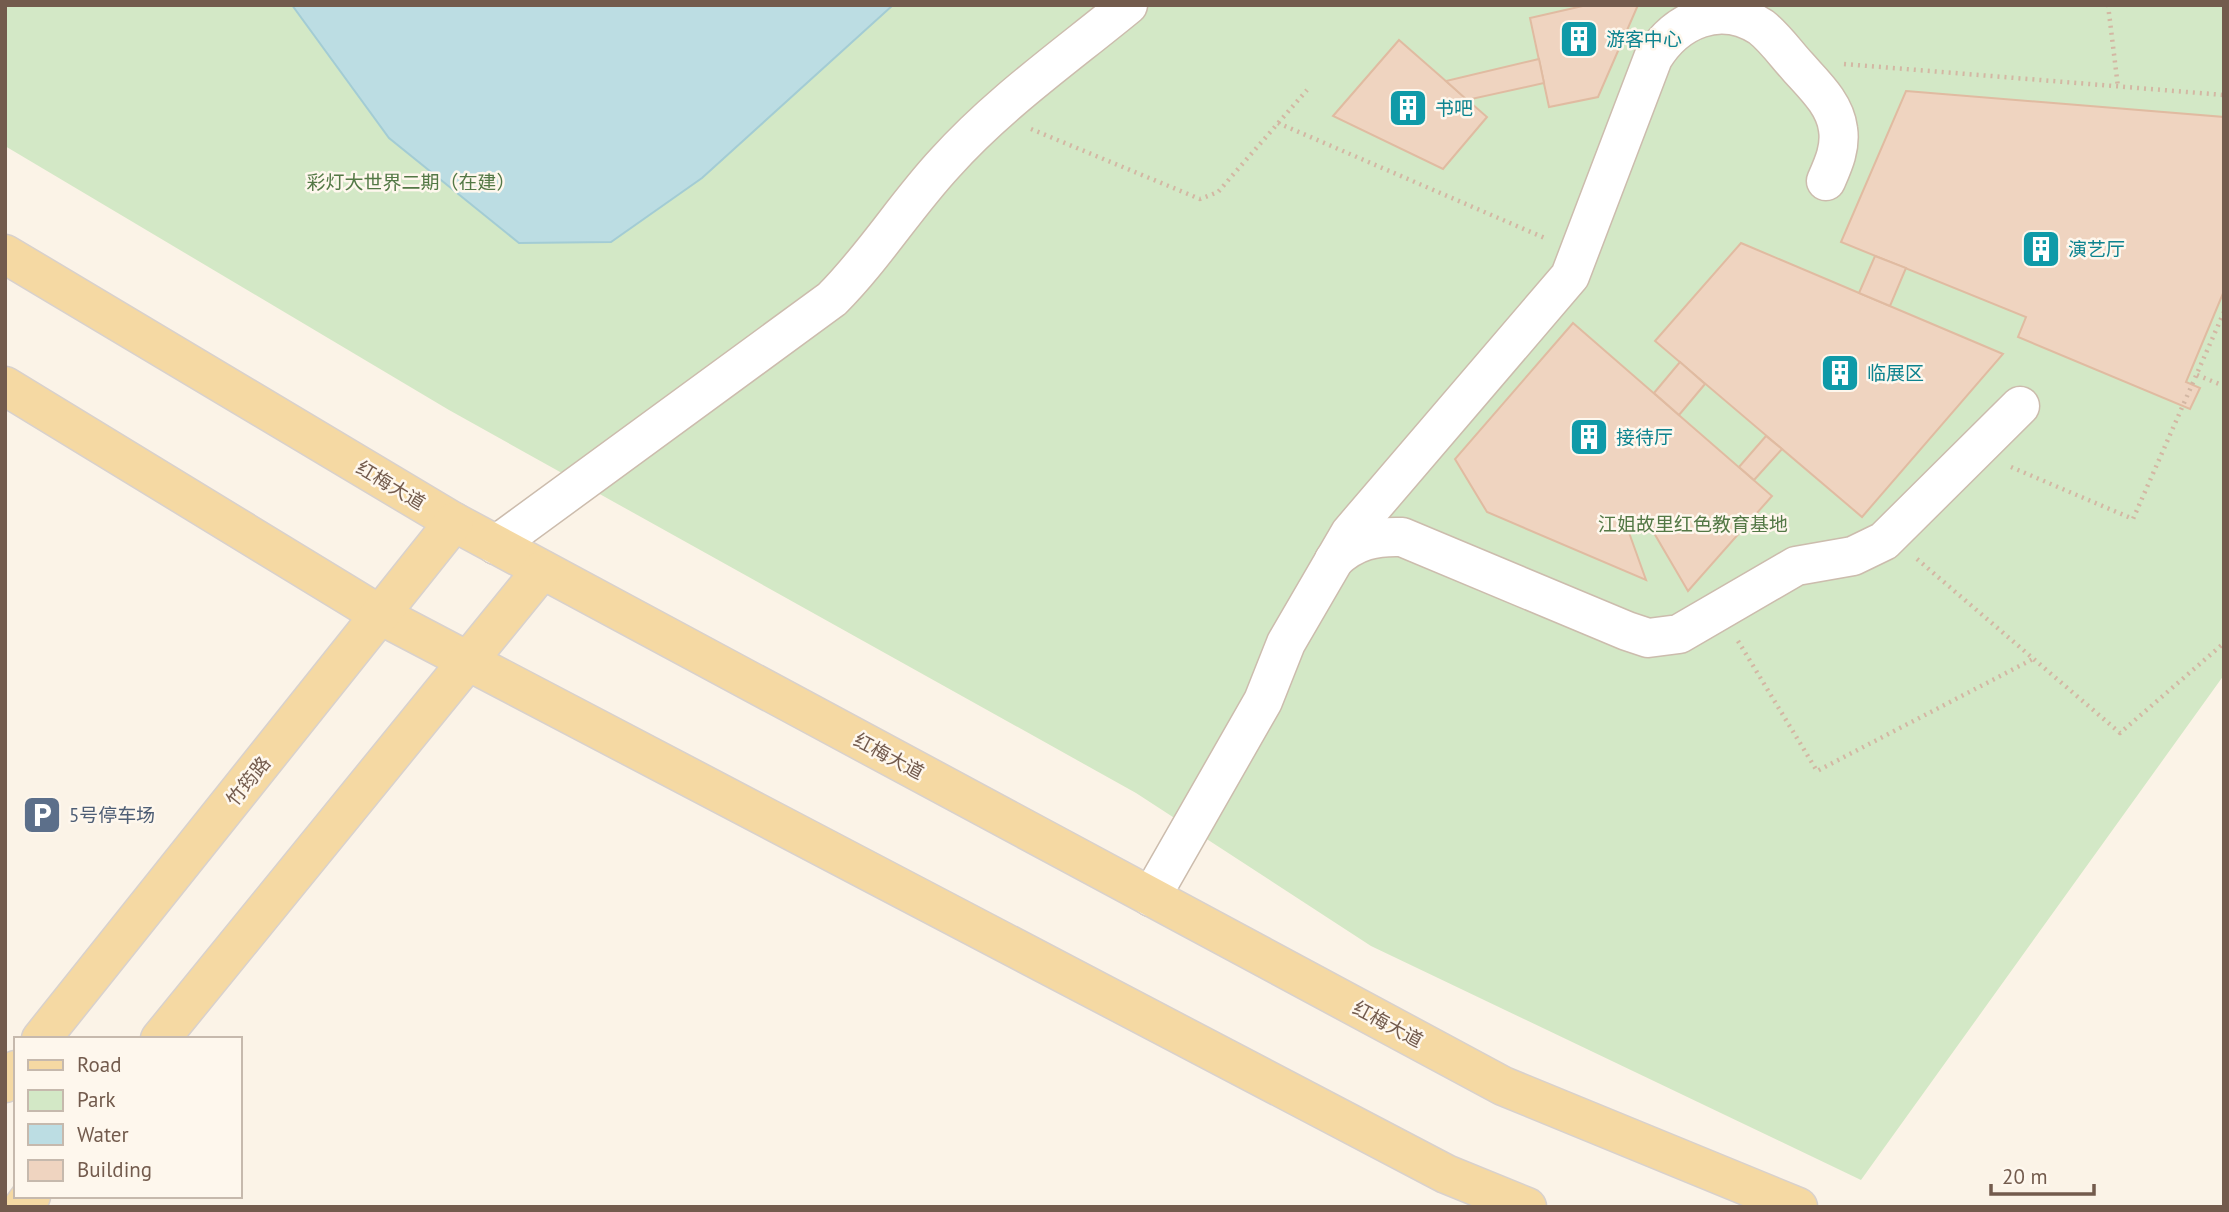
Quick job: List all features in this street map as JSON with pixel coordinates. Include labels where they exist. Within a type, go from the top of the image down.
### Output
[{"type":"main road","name":"红梅大道","points":[[5,254],[454,522],[1503,1086],[1798,1207]]},
{"type":"main road","points":[[5,386],[382,616],[1446,1174],[1527,1207]]},
{"type":"main road","name":"竹筠路","points":[[43,1037],[382,616],[454,522]]},
{"type":"main road","points":[[162,1037],[542,570]]},
{"type":"lane","points":[[496,545],[832,299],[865,266],[944,163],[995,114],[1128,5]]},
{"type":"lane","points":[[1151,897],[1264,701],[1286,643],[1361,517],[1570,276],[1653,58],[1678,25],[1712,13],[1746,18],[1759,25],[1830,106],[1839,130],[1836,159],[1826,181]]},
{"type":"lane","points":[[1333,562],[1357,543],[1385,536],[1416,540],[1648,638],[1679,634],[1796,566],[1853,556],[1889,536],[2020,406]]},
{"type":"lane","points":[[1418,452],[1409,475],[1408,503],[1417,528],[1440,551]]},
{"type":"path","points":[[2108,5],[2118,87]]},
{"type":"path","points":[[1790,58],[1874,68],[2224,95]]},
{"type":"path","points":[[995,114],[1200,199],[1218,192],[1307,90]]},
{"type":"path","points":[[1278,123],[1580,253]]},
{"type":"path","points":[[1975,451],[2133,519],[2224,312]]},
{"type":"path","points":[[2197,375],[2224,386]]},
{"type":"path","points":[[1889,536],[2120,733],[2224,643]]},
{"type":"path","points":[[1720,611],[1817,771],[2033,659]]},
{"type":"green space","name":"江姐故里红色教育基地","points":[[5,5],[2224,5],[2224,675],[1861,1180],[1371,946],[1136,793],[449,410],[5,146]]},
{"type":"water","points":[[292,5],[893,5],[702,178],[611,242],[519,243],[389,138]]},
{"type":"building","name":"游客中心","points":[[1587,5],[1638,5],[1598,97],[1549,107],[1530,18]]},
{"type":"building","name":"书吧","points":[[1399,40],[1487,117],[1443,169],[1333,116]]},
{"type":"building","points":[[1539,59],[1544,83],[1467,100],[1446,81]]},
{"type":"building","name":"演艺厅","points":[[1906,91],[2224,117],[2224,291],[2186,382],[2200,388],[2190,409],[2018,337],[2026,317],[1841,242]]},
{"type":"building","name":"临展区","points":[[1741,243],[2003,354],[1862,517],[1655,341]]},
{"type":"building","points":[[1875,256],[1906,268],[1890,306],[1859,293]]},
{"type":"building","name":"接待厅","points":[[1573,323],[1772,496],[1688,591],[1644,516],[1627,527],[1646,580],[1487,512],[1455,459]]},
{"type":"building","points":[[1680,362],[1705,384],[1679,415],[1654,393]]},
{"type":"building","points":[[1766,436],[1782,449],[1754,480],[1739,467]]},
{"type":"place","name":"游客中心","points":[[1579,39]]},
{"type":"place","name":"书吧","points":[[1408,108]]},
{"type":"place","name":"演艺厅","points":[[2041,249]]},
{"type":"place","name":"临展区","points":[[1840,373]]},
{"type":"place","name":"接待厅","points":[[1589,437]]},
{"type":"place","name":"5号停车场","points":[[42,815]]},
{"type":"park label","name":"彩灯大世界二期（在建）","points":[[411,182]]}]
